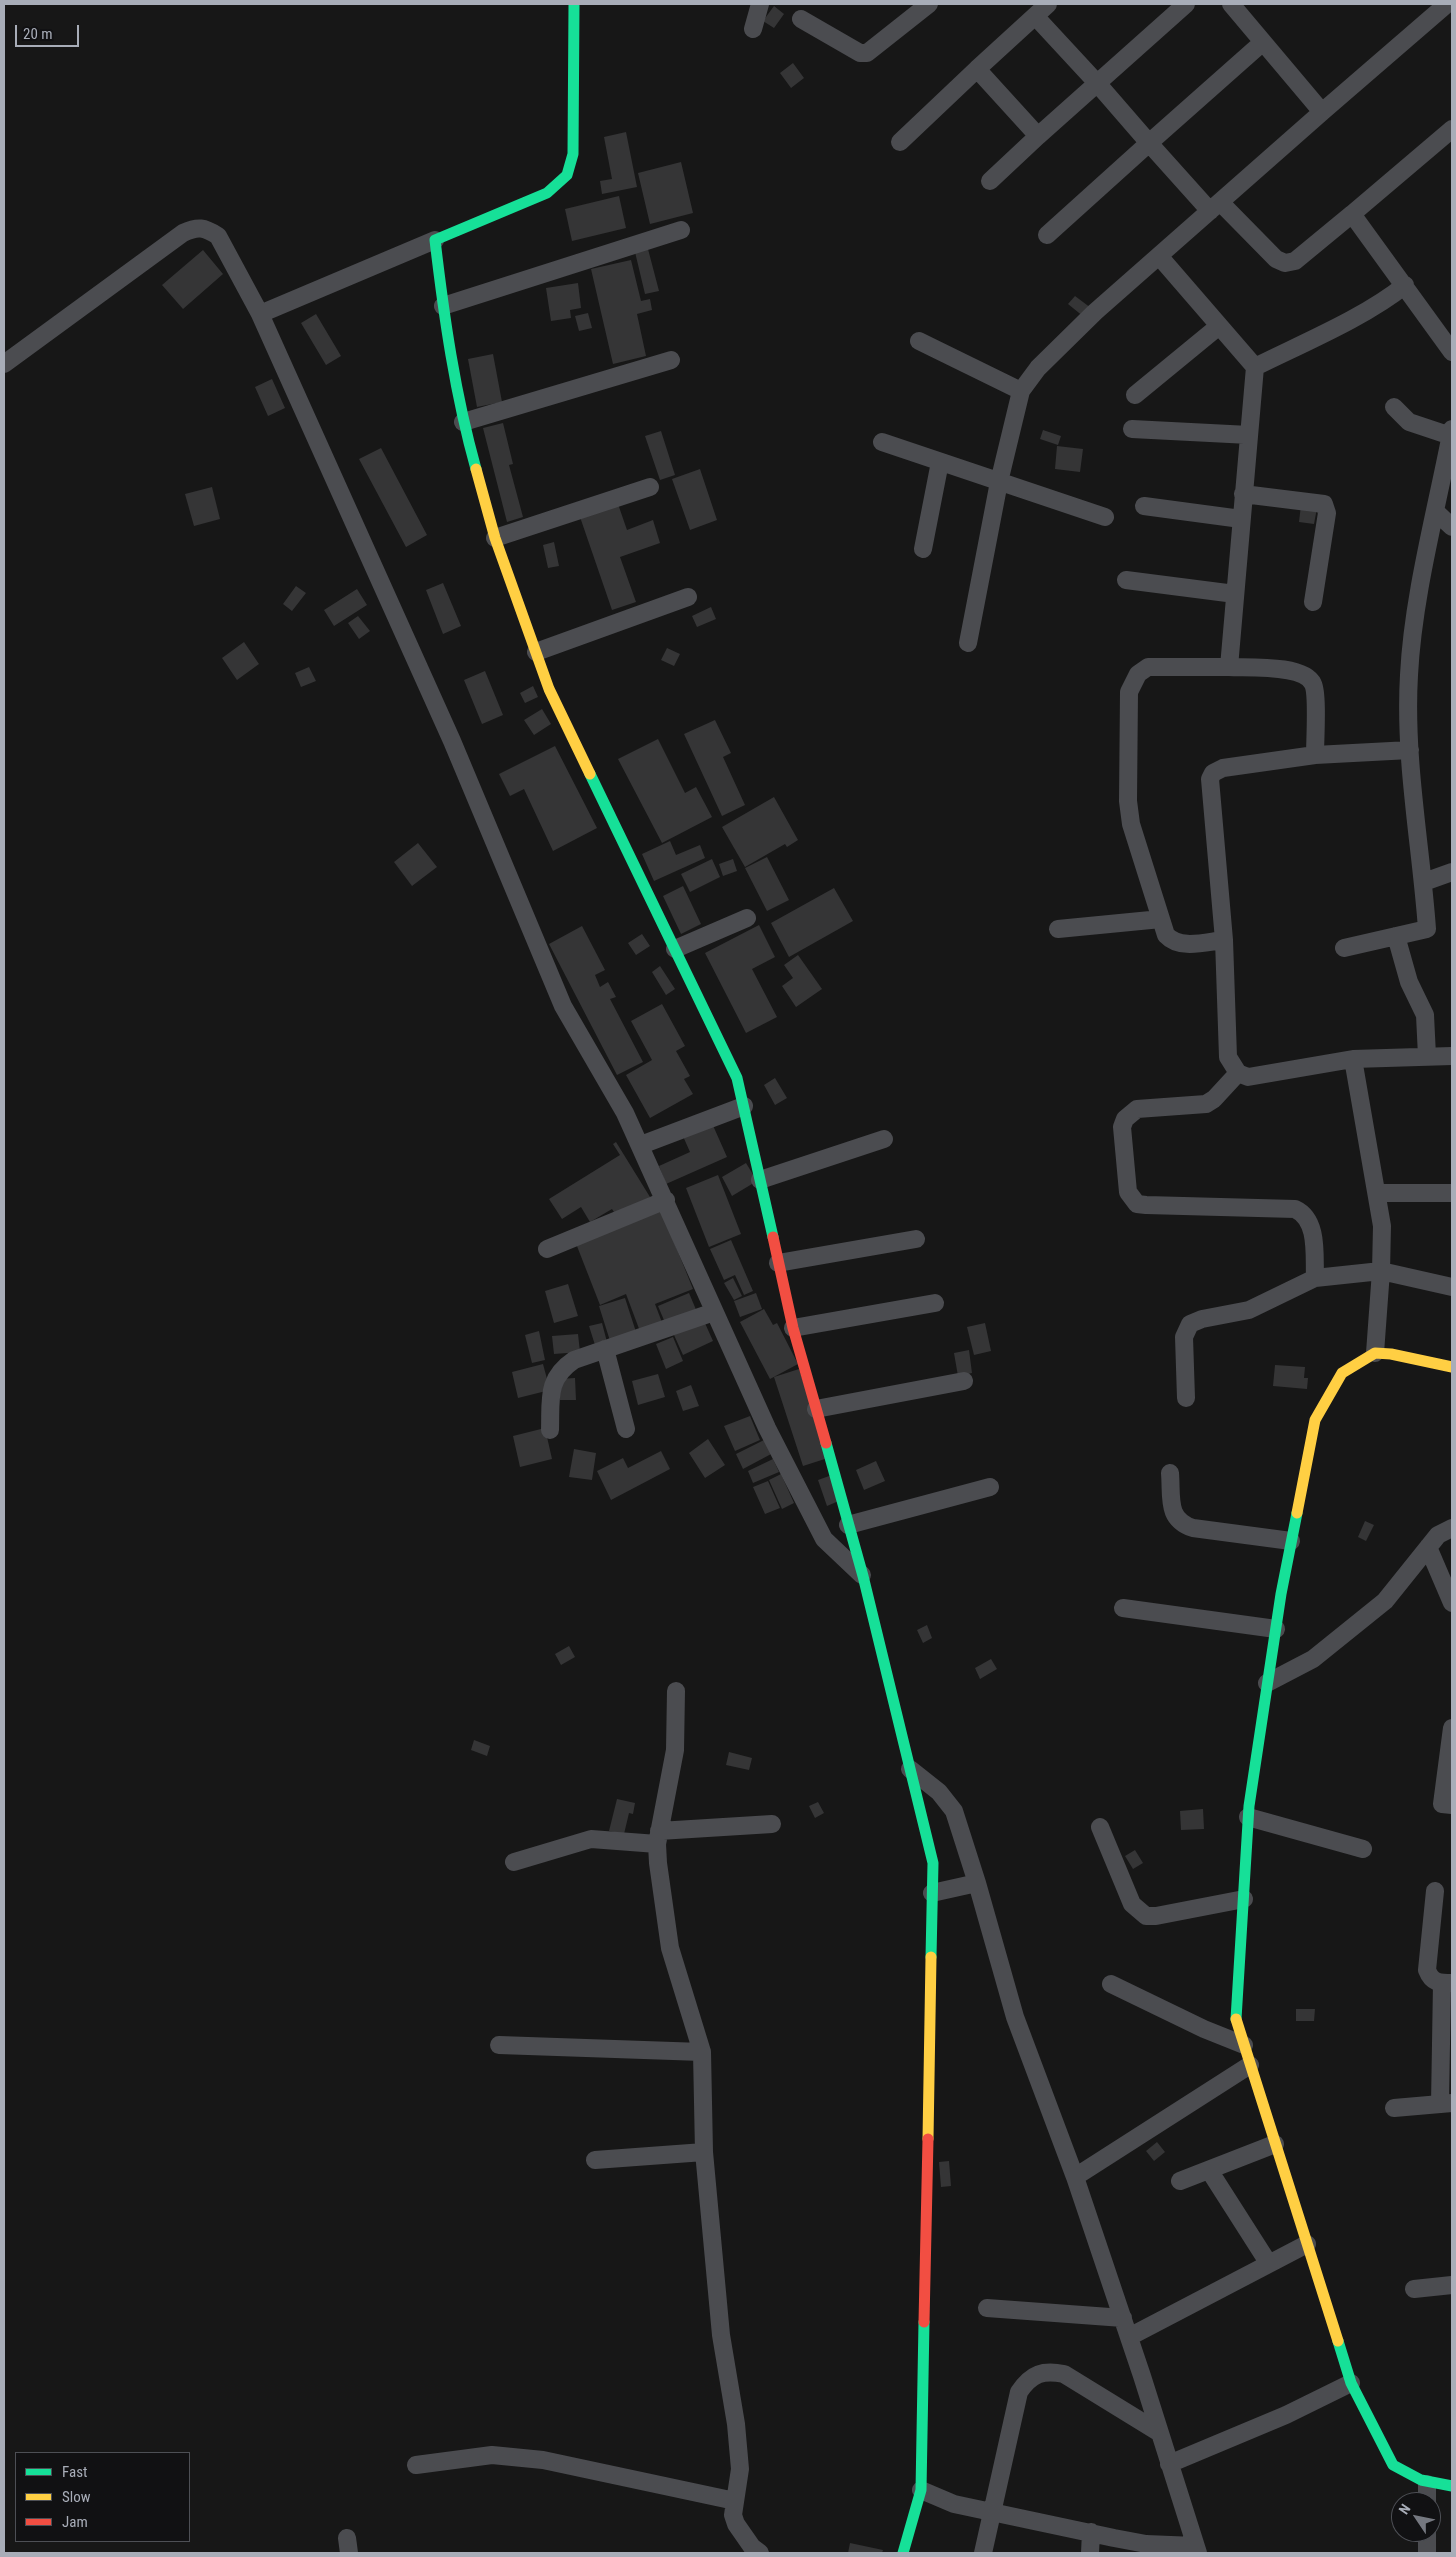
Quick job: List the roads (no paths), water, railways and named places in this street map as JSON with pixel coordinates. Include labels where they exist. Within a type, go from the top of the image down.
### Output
[{"type":"street","points":[[260,314],[547,193],[567,175],[573,154],[574,4]]},
{"type":"street","points":[[753,29],[760,4]]},
{"type":"street","points":[[801,19],[860,53],[867,53],[929,4]]},
{"type":"street","points":[[900,142],[1048,4]]},
{"type":"street","points":[[990,180],[1186,4]]},
{"type":"street","points":[[1231,4],[1322,112]]},
{"type":"street","points":[[968,643],[999,482],[1021,391],[1038,368],[1095,312],[1447,4]]},
{"type":"street","points":[[1035,16],[1149,142],[1215,206],[1276,259],[1286,263],[1295,260],[1450,135]]},
{"type":"street","points":[[1047,235],[1263,42]]},
{"type":"street","points":[[977,69],[1038,136]]},
{"type":"street","points":[[1352,214],[1452,352]]},
{"type":"street","points":[[4,364],[183,233],[197,226],[207,229],[218,236],[260,314],[452,741],[562,1006],[625,1113],[768,1428],[824,1539],[863,1576]]},
{"type":"street","points":[[443,306],[681,230]]},
{"type":"street","points":[[435,240],[443,306],[463,422],[495,538],[549,689],[737,1078],[793,1328],[863,1576],[933,1863],[921,2490],[903,2553]]},
{"type":"street","points":[[1159,256],[1255,367],[1228,667]]},
{"type":"street","points":[[1255,367],[1324,333],[1393,294],[1405,285]]},
{"type":"street","points":[[1135,395],[1219,326]]},
{"type":"street","points":[[920,341],[1021,391]]},
{"type":"street","points":[[463,422],[671,360]]},
{"type":"street","points":[[1344,948],[1427,929],[1410,750],[1410,653],[1435,511],[1452,432],[1409,422],[1394,407]]},
{"type":"street","points":[[1132,429],[1249,435]]},
{"type":"street","points":[[882,442],[1105,517]]},
{"type":"street","points":[[923,549],[940,462]]},
{"type":"street","points":[[495,538],[650,487]]},
{"type":"street","points":[[1243,494],[1324,504],[1327,513],[1313,602]]},
{"type":"street","points":[[1144,506],[1241,519]]},
{"type":"street","points":[[1435,511],[1452,527]]},
{"type":"street","points":[[1126,580],[1235,594]]},
{"type":"street","points":[[536,652],[688,597]]},
{"type":"street","points":[[1224,940],[1182,944],[1172,942],[1166,935],[1131,824],[1128,781],[1129,692],[1138,674],[1148,667],[1228,667],[1296,671],[1306,676],[1314,685],[1315,755]]},
{"type":"street","points":[[1410,750],[1315,755],[1223,768],[1213,772],[1210,779],[1224,940],[1228,1057],[1238,1073],[1248,1077],[1353,1059],[1452,1056]]},
{"type":"street","points":[[1424,882],[1452,872]]},
{"type":"street","points":[[675,949],[747,918]]},
{"type":"street","points":[[1058,929],[1161,919]]},
{"type":"street","points":[[1396,936],[1409,982],[1425,1015],[1427,1056]]},
{"type":"street","points":[[1353,1059],[1382,1226],[1375,1353]]},
{"type":"street","points":[[1238,1073],[1214,1099],[1206,1104],[1137,1109],[1130,1113],[1122,1127],[1128,1192],[1137,1204],[1146,1205],[1295,1209],[1303,1213],[1312,1228],[1315,1278]]},
{"type":"street","points":[[640,1145],[744,1106]]},
{"type":"street","points":[[760,1180],[884,1139]]},
{"type":"street","points":[[1377,1193],[1452,1192]]},
{"type":"street","points":[[547,1249],[666,1200]]},
{"type":"street","points":[[778,1263],[916,1239]]},
{"type":"street","points":[[1186,1398],[1184,1337],[1190,1324],[1202,1319],[1248,1310],[1315,1278],[1381,1270],[1452,1287]]},
{"type":"street","points":[[793,1328],[935,1303]]},
{"type":"street","points":[[550,1430],[552,1387],[556,1376],[574,1360],[714,1312]]},
{"type":"street","points":[[605,1349],[626,1430]]},
{"type":"street","points":[[1452,1367],[1391,1354],[1375,1353],[1342,1373],[1315,1420],[1276,1629],[1248,1817],[1236,2022],[1351,2383],[1393,2465],[1404,2474],[1427,2484],[1452,2486]]},
{"type":"street","points":[[816,1409],[964,1381]]},
{"type":"street","points":[[1170,1473],[1174,1515],[1181,1524],[1193,1528],[1291,1541]]},
{"type":"street","points":[[848,1525],[990,1487]]},
{"type":"street","points":[[1267,1683],[1313,1659],[1385,1601],[1438,1536],[1452,1528]]},
{"type":"street","points":[[1428,1547],[1452,1602]]},
{"type":"street","points":[[1123,1608],[1276,1629]]},
{"type":"street","points":[[676,1691],[675,1750],[658,1837],[670,1948],[702,2052],[704,2152],[721,2335],[736,2424],[740,2469],[733,2515],[736,2524],[752,2547],[760,2553]]},
{"type":"street","points":[[1452,1728],[1442,1804],[1452,1805]]},
{"type":"street","points":[[910,1769],[939,1792],[954,1811],[977,1883],[1015,2017],[1075,2177],[1123,2318],[1196,2549],[1146,2544],[954,2504],[921,2490]]},
{"type":"street","points":[[1248,1817],[1363,1849]]},
{"type":"street","points":[[514,1862],[591,1839],[658,1837],[772,1824]]},
{"type":"street","points":[[1100,1827],[1132,1904],[1146,1916],[1156,1916],[1244,1899]]},
{"type":"street","points":[[932,1893],[977,1883]]},
{"type":"street","points":[[1394,2108],[1446,2104],[1447,1983],[1436,1982],[1430,1978],[1427,1970],[1434,1891]]},
{"type":"street","points":[[1111,1984],[1204,2029],[1244,2045]]},
{"type":"street","points":[[499,2045],[702,2052]]},
{"type":"street","points":[[1075,2177],[1250,2065]]},
{"type":"street","points":[[1180,2181],[1275,2144]]},
{"type":"street","points":[[595,2160],[704,2152]]},
{"type":"street","points":[[1209,2170],[1268,2264]]},
{"type":"street","points":[[1129,2337],[1307,2244]]},
{"type":"street","points":[[1414,2289],[1452,2285]]},
{"type":"street","points":[[987,2308],[1123,2318]]},
{"type":"street","points":[[983,2553],[1020,2392],[1035,2375],[1048,2371],[1064,2374],[1160,2433]]},
{"type":"street","points":[[1170,2464],[1286,2415],[1351,2383]]},
{"type":"street","points":[[416,2465],[492,2455],[543,2460],[735,2501]]},
{"type":"street","points":[[1427,2484],[1427,2492]]},
{"type":"street","points":[[1090,2553],[1091,2532]]}]
